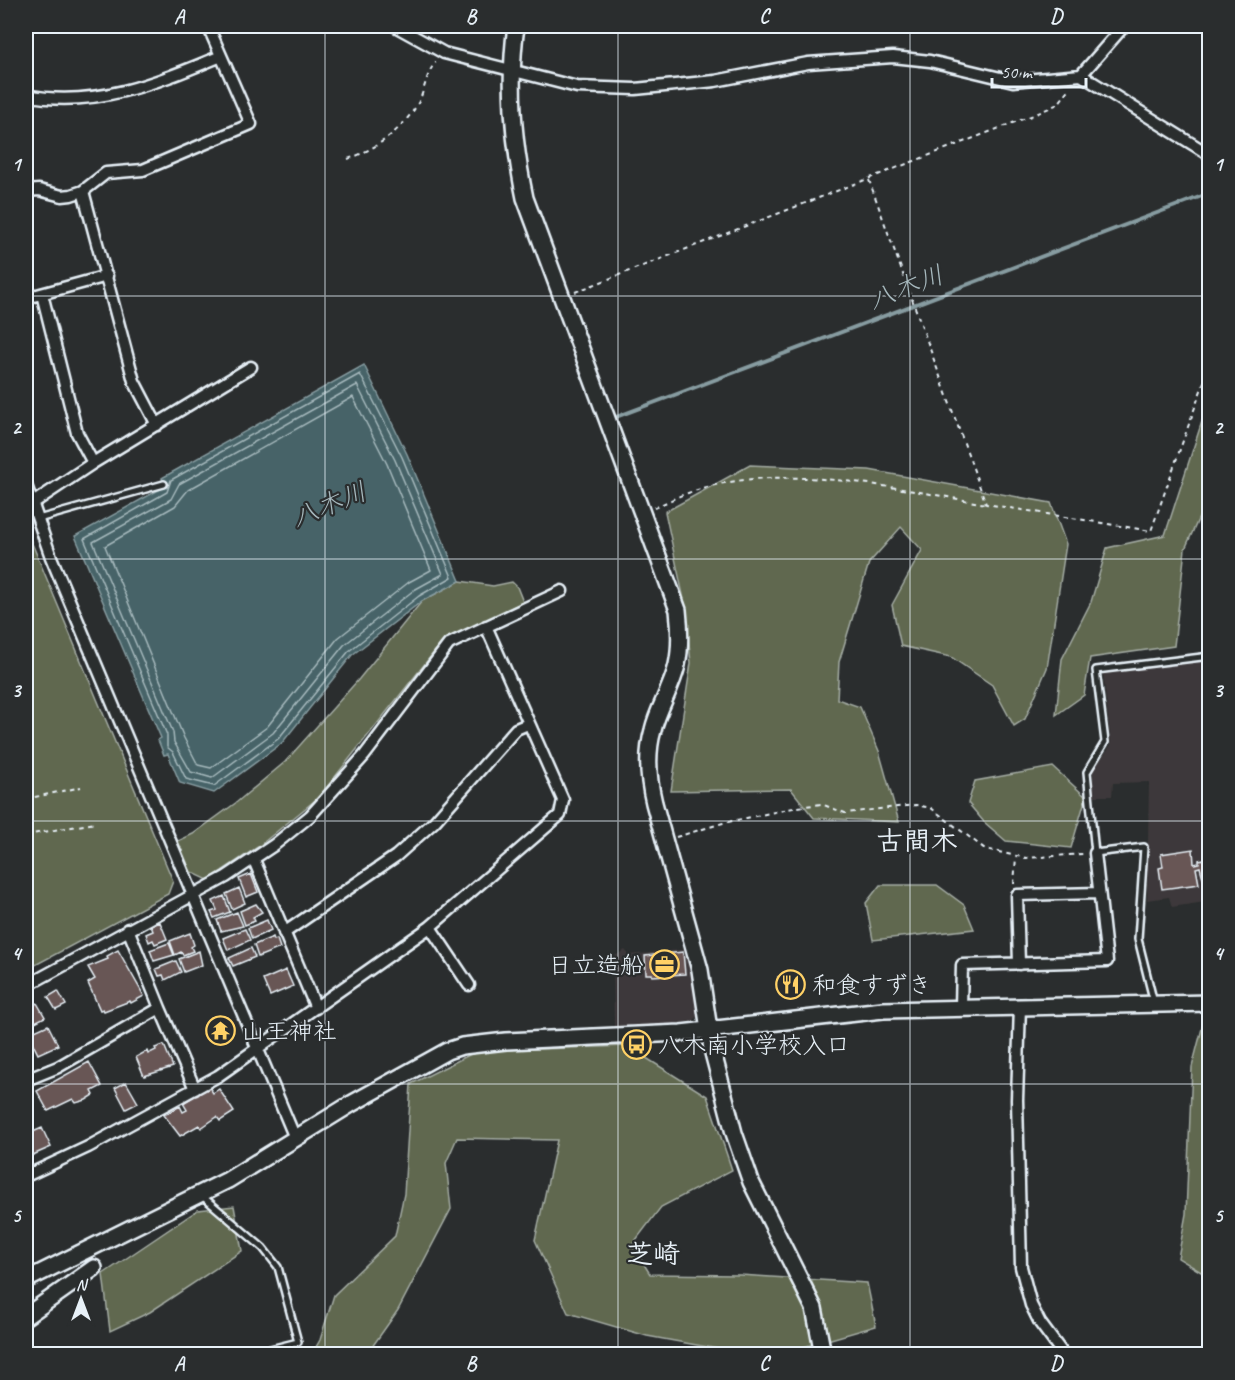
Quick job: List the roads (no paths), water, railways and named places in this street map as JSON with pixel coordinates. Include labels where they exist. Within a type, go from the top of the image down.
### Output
[{"type":"street","points":[[26,191],[39,190],[62,196],[83,191],[106,173],[143,170],[251,124],[208,26]]},
{"type":"street","points":[[395,26],[444,53],[577,87],[604,89],[715,81],[808,63],[892,57],[930,61],[1013,81],[1081,75],[1209,155]]},
{"type":"street","points":[[516,26],[512,116],[519,169],[536,234],[674,598],[680,628],[677,666],[653,728],[649,745],[649,779],[700,970],[706,996],[708,1030],[742,1159],[814,1308],[823,1354]]},
{"type":"street","points":[[1081,75],[1124,26]]},
{"type":"street","points":[[26,95],[69,99],[131,91],[221,56]]},
{"type":"street","points":[[83,191],[134,381],[157,425]]},
{"type":"street","points":[[26,298],[107,276]]},
{"type":"street","points":[[42,294],[77,433],[93,463]]},
{"type":"street","points":[[33,503],[93,463],[251,367]]},
{"type":"street","points":[[26,485],[51,557],[295,1138]]},
{"type":"street","points":[[26,986],[254,860],[310,816],[356,765],[449,644],[562,591]]},
{"type":"street","points":[[26,1176],[88,1148],[195,1089],[258,1048],[430,927],[560,815],[563,800],[486,626]]},
{"type":"street","points":[[284,933],[396,856],[434,822],[516,729],[528,724]]},
{"type":"street","points":[[961,1008],[962,965],[1107,961],[1095,853]]},
{"type":"street","points":[[254,860],[316,1008]]},
{"type":"street","points":[[1019,964],[1017,895],[1099,893]]},
{"type":"street","points":[[430,927],[469,985]]},
{"type":"street","points":[[128,929],[195,1089]]},
{"type":"street","points":[[26,1280],[138,1222],[200,1194],[440,1055],[462,1046],[506,1041],[708,1030],[884,1010],[1209,1003]]},
{"type":"street","points":[[1020,1006],[1017,1100],[1021,1267],[1031,1305],[1040,1323],[1063,1354]]},
{"type":"street","points":[[26,1080],[58,1066],[160,1008]]},
{"type":"street","points":[[26,1316],[94,1268]]},
{"type":"lane","points":[[38,519],[164,484]]},
{"type":"lane","points":[[1154,1003],[1138,939],[1144,847],[1095,853],[1086,778],[1087,772],[1105,742],[1096,670],[1209,656]]},
{"type":"lane","points":[[200,1194],[262,1248],[278,1267],[298,1342],[254,1353]]},
{"type":"water","points":[[364,365],[407,454],[460,581],[422,601],[352,655],[282,743],[214,793],[180,783],[168,754],[164,755],[158,740],[161,738],[75,536],[164,487],[162,478]]},
{"type":"waterway","name":"八木川","points":[[616,417],[1210,193]]},
{"type":"place","name":"日立造船","points":[[665,965]]},
{"type":"place","name":"和食すずき","points":[[791,985]]},
{"type":"place","name":"山王神社","points":[[220,1031]]},
{"type":"place","name":"八木南小学校入口","points":[[637,1045]]},
{"type":"district","name":"古間木","points":[[917,841]]},
{"type":"district","name":"芝崎","points":[[653,1254]]}]
